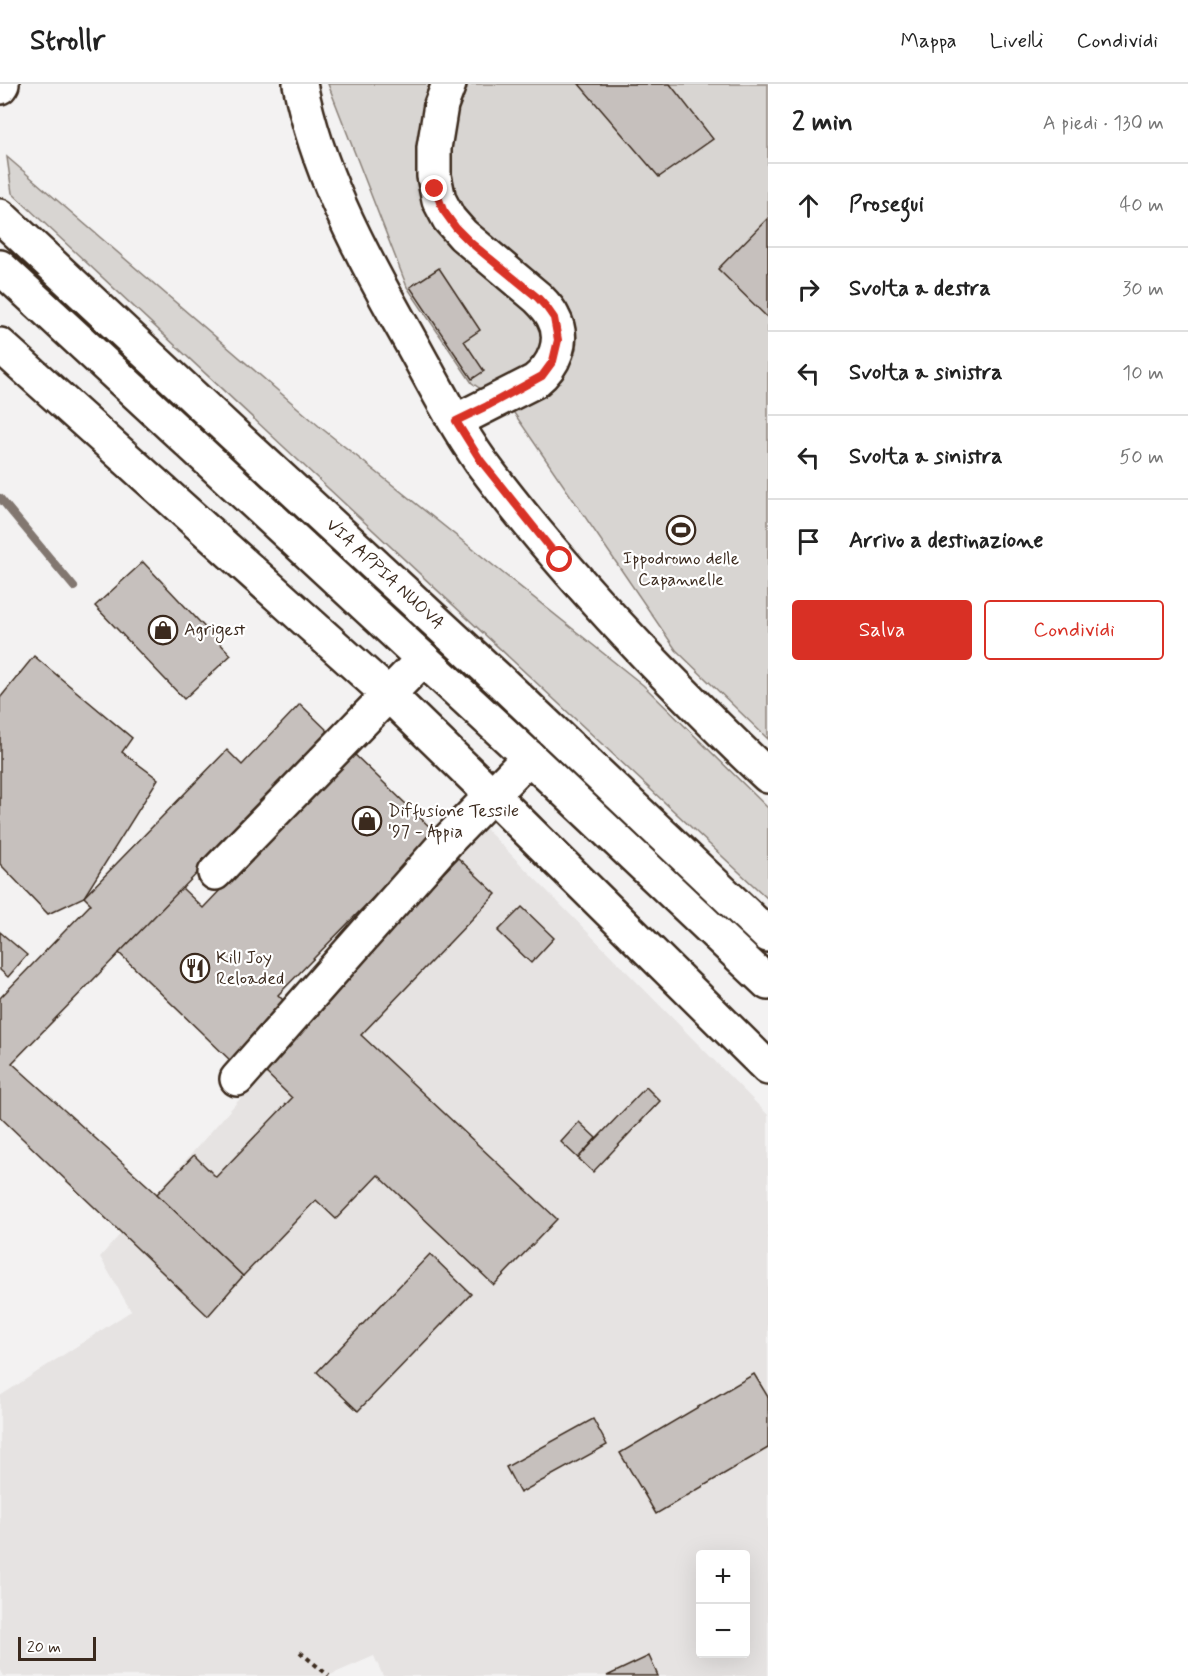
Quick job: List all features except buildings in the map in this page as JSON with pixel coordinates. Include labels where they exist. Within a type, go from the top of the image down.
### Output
[{"type":"main road","points":[[300,84],[308,120],[323,166],[349,225],[391,306],[481,461],[580,584],[680,690],[768,776]]},
{"type":"main road","points":[[449,84],[441,105],[435,148],[434,176],[439,200],[449,219],[463,235],[547,308],[554,318],[558,340],[553,361],[542,376],[456,421]]},
{"type":"main road","name":"VIA APPIA NUOVA","points":[[0,216],[497,678],[768,935]]},
{"type":"main road","name":"VIA APPIA NUOVA","points":[[0,267],[529,757],[768,983]]},
{"type":"main road","points":[[0,345],[388,695],[768,1068]]},
{"type":"main road","points":[[214,873],[423,659]]},
{"type":"main road","points":[[237,1080],[450,838],[529,757]]},
{"type":"path","points":[[300,1652],[329,1676]]},
{"type":"shaded area","name":"Ippodromo delle Capannelle","points":[[328,84],[768,84],[768,739],[676,650],[512,410],[472,383],[407,287]]},
{"type":"shaded area","points":[[7,157],[320,427],[643,685],[768,808],[768,899],[12,193]]},
{"type":"shaded area","points":[[482,825],[768,1115],[768,1676],[383,1676],[374,1656],[328,1676],[4,1676],[0,1669],[0,1396],[131,1311],[100,1257]]},
{"type":"waterway","points":[[0,498],[74,587]]},
{"type":"place","name":"Ippodromo delle Capannelle","points":[[681,530]]},
{"type":"place","name":"Agrigest","points":[[163,630]]},
{"type":"place","name":"Diffusione Tessile '97 - Appia","points":[[367,821]]},
{"type":"place","name":"Kill Joy Reloaded","points":[[195,968]]},
{"type":"route","points":[[435,189],[443,210],[456,228],[538,298],[554,318],[558,340],[556,351],[553,361],[542,376],[456,421],[481,461],[560,560]]}]
